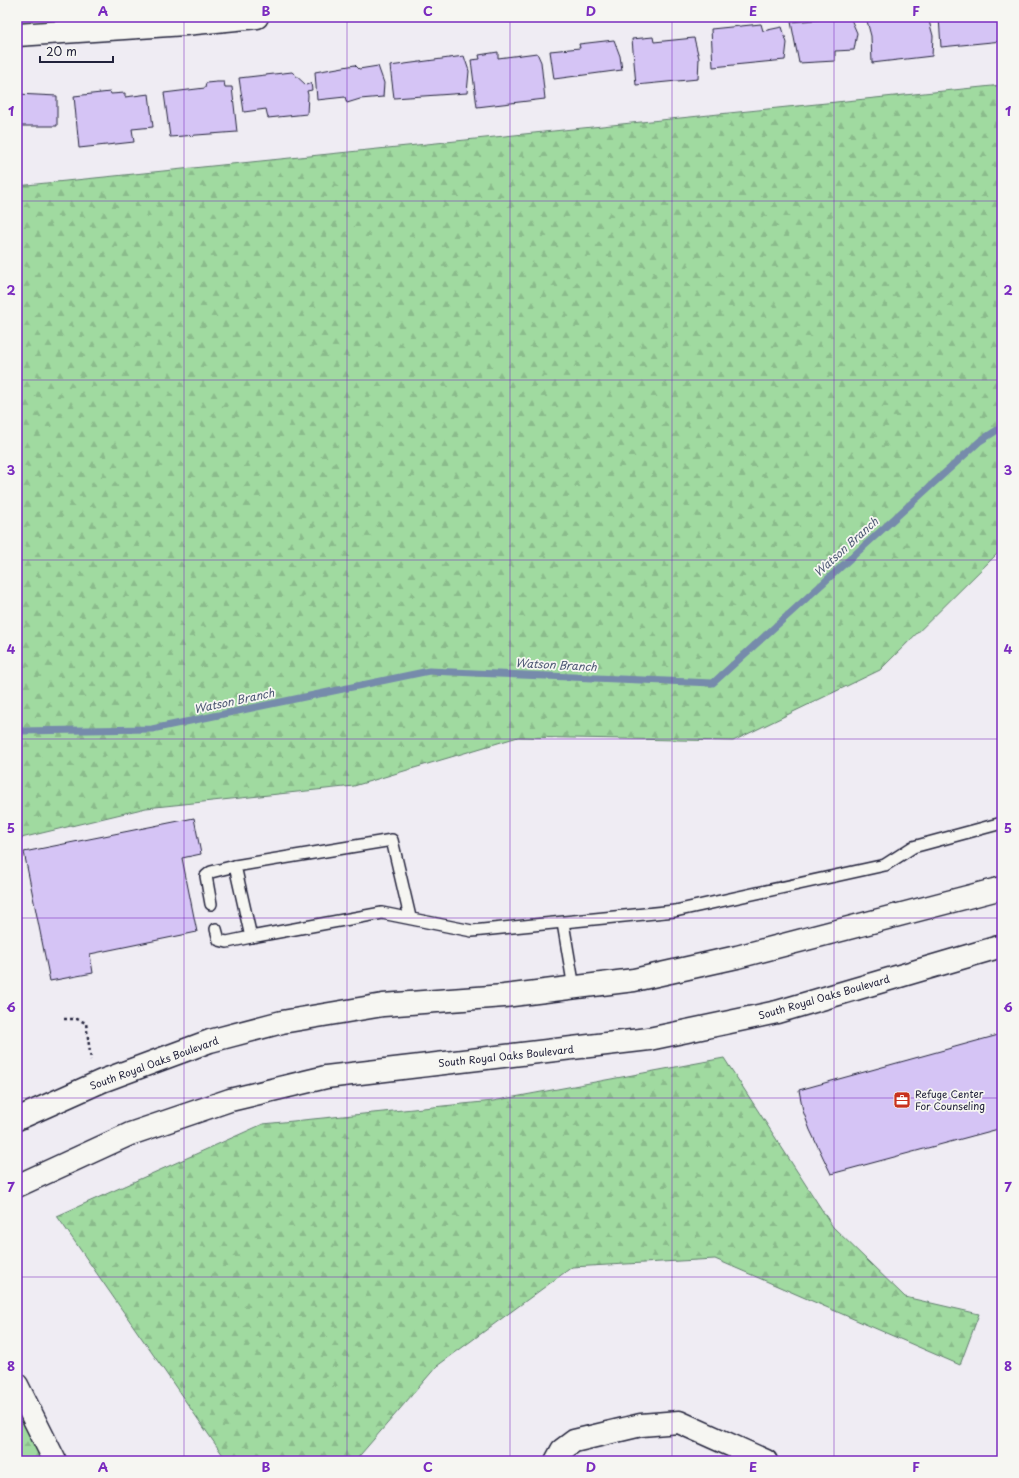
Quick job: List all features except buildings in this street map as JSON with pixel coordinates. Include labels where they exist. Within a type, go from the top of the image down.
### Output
[{"type":"main road","points":[[17,35],[185,21],[256,17]]},
{"type":"main road","name":"South Royal Oaks Boulevard","points":[[17,1119],[102,1081],[210,1041],[282,1022],[383,1005],[504,996],[634,980],[737,957],[1002,888]]},
{"type":"main road","name":"South Royal Oaks Boulevard","points":[[17,1186],[130,1134],[230,1100],[326,1077],[650,1039],[777,1012],[1002,946]]},
{"type":"main road","points":[[17,1384],[55,1461]]},
{"type":"main road","points":[[556,1461],[562,1450],[574,1441],[641,1425],[679,1422],[766,1461]]},
{"type":"lane","points":[[216,929],[219,940],[227,942],[382,913],[410,917],[472,931],[675,911],[884,865],[913,847],[1002,823]]},
{"type":"lane","points":[[211,904],[206,876],[211,872],[235,866],[392,840],[410,917]]},
{"type":"lane","points":[[235,866],[251,937]]},
{"type":"lane","points":[[563,923],[574,988]]},
{"type":"path","points":[[64,1019],[77,1019],[86,1023],[92,1061]]},
{"type":"green space","points":[[1002,85],[1002,549],[880,670],[733,741],[518,737],[354,786],[146,808],[17,839],[17,186]]},
{"type":"green space","points":[[724,1058],[833,1227],[905,1297],[979,1314],[960,1365],[715,1259],[572,1267],[437,1366],[355,1461],[227,1461],[57,1216],[263,1124],[493,1101]]},
{"type":"green space","points":[[17,1385],[55,1461],[17,1461]]},
{"type":"waterway","name":"Watson Branch","points":[[17,731],[152,729],[429,671],[713,683],[980,441],[1002,427]]},
{"type":"place","name":"Refuge Center For Counseling","points":[[902,1100]]}]
